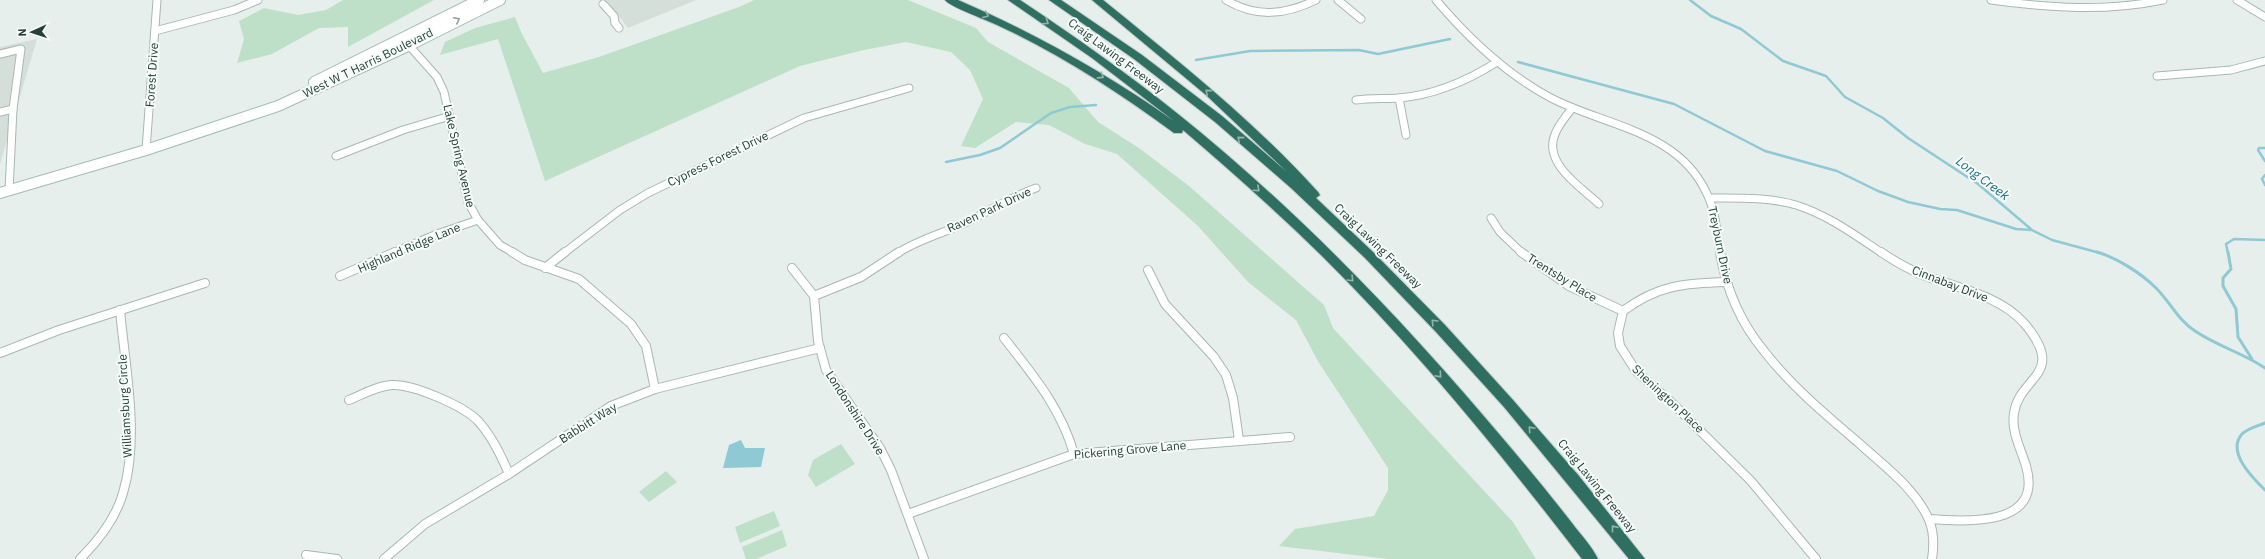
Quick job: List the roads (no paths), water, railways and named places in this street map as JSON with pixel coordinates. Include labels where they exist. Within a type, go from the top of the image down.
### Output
[{"type":"highway","points":[[950,0],[1033,37],[1088,68],[1241,175]]},
{"type":"highway","name":"Craig Lawing Freeway","points":[[1013,0],[1087,50],[1163,108],[1241,175],[1332,260],[1435,370],[1525,475],[1591,559]]},
{"type":"highway","name":"Craig Lawing Freeway","points":[[1054,0],[1121,46],[1222,123],[1343,230],[1394,280],[1492,385],[1549,449],[1638,559]]},
{"type":"highway","points":[[1097,0],[1204,89],[1250,130],[1301,180],[1343,230]]},
{"type":"main road","name":"West W T Harris Boulevard","points":[[235,122],[479,0]]},
{"type":"main road","name":"West W T Harris Boulevard","points":[[3,193],[235,122],[278,106],[410,45],[500,0]]},
{"type":"street","name":"Forest Drive","points":[[146,150],[157,0]]},
{"type":"street","points":[[155,31],[234,10],[258,0]]},
{"type":"street","points":[[1226,0],[1246,10],[1276,14],[1293,10],[1316,0]]},
{"type":"street","points":[[1338,0],[1361,19]]},
{"type":"street","name":"Treyburn Drive","points":[[1436,0],[1466,35],[1497,62],[1539,90],[1572,108],[1633,129],[1663,145],[1694,172],[1710,198],[1715,212],[1726,282],[1746,324],[1771,360],[1806,398],[1898,478],[1913,495],[1928,519],[1934,543],[1932,559]]},
{"type":"street","points":[[1991,0],[2031,6],[2083,8],[2124,6],[2163,0]]},
{"type":"street","points":[[2237,0],[2265,17]]},
{"type":"street","points":[[603,4],[614,16],[617,25]]},
{"type":"street","name":"Lake Spring Avenue","points":[[402,38],[410,45],[441,84],[450,116],[468,202],[478,220],[500,245],[525,260],[579,279],[588,285],[631,324],[646,346],[654,389]]},
{"type":"street","points":[[0,54],[21,49],[12,109],[3,193]]},
{"type":"street","points":[[2157,76],[2231,70],[2265,61]]},
{"type":"street","points":[[1356,100],[1376,97],[1399,98],[1431,94],[1449,88],[1497,62]]},
{"type":"street","name":"Cypress Forest Drive","points":[[545,268],[620,210],[648,193],[804,118],[909,88]]},
{"type":"street","points":[[1399,98],[1406,135]]},
{"type":"street","points":[[1572,108],[1555,135],[1553,145],[1554,155],[1568,174],[1599,204]]},
{"type":"street","points":[[0,112],[12,109]]},
{"type":"street","points":[[336,156],[403,130],[450,116]]},
{"type":"street","name":"Raven Park Drive","points":[[814,296],[861,277],[909,246],[967,222],[1013,196],[1036,188]]},
{"type":"street","name":"Cinnabay Drive","points":[[1710,198],[1776,201],[1821,214],[1850,230],[1907,268],[1992,300],[2012,312],[2030,331],[2039,346],[2042,367],[2037,379],[2018,404],[2013,424],[2029,476],[2026,494],[2018,507],[1999,519],[1968,521],[1928,519]]},
{"type":"street","name":"Trentsby Place","points":[[1490,218],[1503,236],[1543,269],[1593,299],[1623,312]]},
{"type":"street","name":"Highland Ridge Lane","points":[[340,276],[437,234],[478,220]]},
{"type":"street","points":[[792,268],[814,296]]},
{"type":"street","points":[[1148,270],[1168,309],[1206,349],[1226,375],[1232,393],[1239,440]]},
{"type":"street","points":[[1623,312],[1643,296],[1667,286],[1726,282]]},
{"type":"street","points":[[0,353],[59,330],[205,283]]},
{"type":"street","name":"Londonshire Drive","points":[[814,296],[820,348],[826,370],[880,448],[891,470],[924,559]]},
{"type":"street","name":"Williamsburg Circle","points":[[80,559],[94,544],[110,518],[123,492],[127,475],[129,454],[128,417],[120,310]]},
{"type":"street","name":"Shenington Place","points":[[1623,312],[1618,334],[1620,346],[1636,371],[1671,402],[1751,481],[1816,559]]},
{"type":"street","points":[[1004,338],[1056,405],[1069,433],[1074,454]]},
{"type":"street","name":"Babbitt Way","points":[[384,559],[425,524],[509,474],[600,412],[654,389],[820,348]]},
{"type":"street","points":[[349,400],[378,387],[396,384],[418,387],[430,392],[478,420],[488,434],[509,474]]},
{"type":"street","name":"Pickering Grove Lane","points":[[908,514],[1074,454],[1290,437]]},
{"type":"street","points":[[306,555],[337,559]]},
{"type":"water","points":[[741,440],[745,448],[765,448],[761,467],[723,468],[729,445]]},
{"type":"waterway","name":"Long Creek","points":[[1690,0],[1711,16],[1741,29],[1783,61],[1826,76],[1845,97],[1883,118],[1908,138],[1978,184],[2032,230],[2052,240],[2099,253]]},
{"type":"waterway","points":[[1196,60],[1250,51],[1359,50],[1378,54],[1450,39]]},
{"type":"waterway","points":[[1518,62],[1674,104],[1765,151],[1837,171],[1878,191],[1908,202],[1940,209],[1957,210],[2016,229],[2031,230]]},
{"type":"waterway","points":[[946,162],[980,155],[1000,148],[1051,113],[1070,107],[1096,105]]},
{"type":"waterway","points":[[2265,148],[2259,148],[2258,150],[2265,161]]},
{"type":"waterway","points":[[2265,175],[2262,179],[2265,185]]},
{"type":"waterway","points":[[2228,253],[2226,244],[2234,239],[2265,240]]},
{"type":"waterway","points":[[2228,252],[2231,269],[2223,278],[2223,286],[2236,309],[2238,337],[2252,359]]},
{"type":"waterway","name":"Long Creek","points":[[2099,253],[2121,262],[2143,277],[2161,293],[2189,327],[2212,341],[2265,368]]},
{"type":"waterway","name":"Long Creek","points":[[2265,423],[2244,432],[2238,441],[2237,449],[2239,456],[2248,472],[2265,490]]}]
